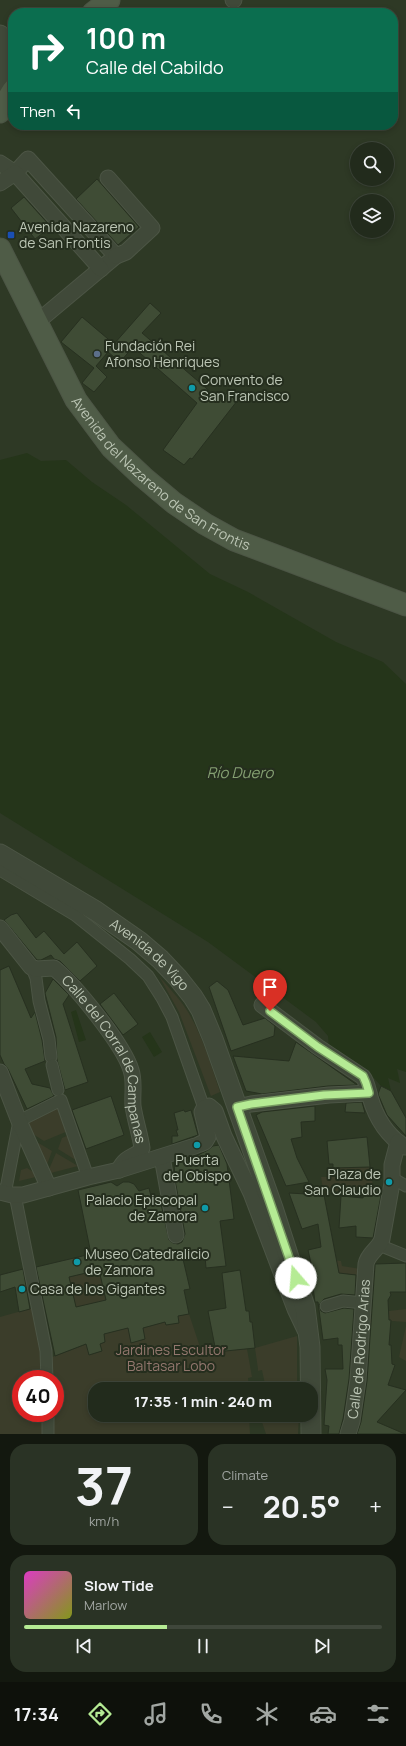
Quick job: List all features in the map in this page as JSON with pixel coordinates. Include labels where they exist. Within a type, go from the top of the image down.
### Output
[{"type":"main road","points":[[99,8],[109,0]]},
{"type":"main road","points":[[0,112],[8,98]]},
{"type":"main road","name":"Avenida del Nazareno de San Frontis","points":[[0,249],[76,400],[91,422],[112,447],[174,503],[205,524],[234,540],[406,605]]},
{"type":"street","points":[[0,35],[8,72]]},
{"type":"street","points":[[0,183],[15,173],[28,159],[116,256]]},
{"type":"street","points":[[0,163],[15,173],[101,269]]},
{"type":"street","points":[[36,323],[116,256],[126,252],[152,228],[108,178]]},
{"type":"street","points":[[54,217],[69,204]]},
{"type":"street","name":"Avenida de Vigo","points":[[0,854],[115,923],[139,941],[172,972],[193,997],[204,1018],[288,1253],[316,1308],[310,1339],[311,1434]]},
{"type":"street","points":[[0,870],[75,915],[130,959],[148,976],[172,1017],[204,1108],[202,1115],[208,1137],[205,1142],[198,1145],[119,1170],[81,1178],[46,1181],[23,1195],[7,1191]]},
{"type":"street","points":[[0,928],[32,968],[36,978],[38,1001],[48,1034],[51,1061],[81,1178]]},
{"type":"street","name":"Calle del Corral de Campanas","points":[[32,968],[55,968],[77,991],[114,1039],[129,1065],[133,1083],[133,1107],[142,1148],[139,1153],[125,1160],[119,1170]]},
{"type":"street","points":[[262,1005],[318,1047],[363,1076],[374,1111],[381,1124],[402,1145],[392,1165],[392,1178],[382,1239],[379,1245],[406,1256]]},
{"type":"street","points":[[0,1072],[46,1181]]},
{"type":"street","points":[[237,1107],[324,1095],[369,1093]]},
{"type":"street","points":[[47,1370],[46,1351],[7,1191],[19,1120],[60,1095]]},
{"type":"street","points":[[204,1108],[209,1106],[215,1111],[224,1136],[251,1193],[295,1309],[310,1339]]},
{"type":"street","points":[[162,1156],[176,1235]]},
{"type":"street","points":[[392,1178],[406,1186]]},
{"type":"street","name":"Calle de Rodrigo Arias","points":[[348,1434],[352,1421],[357,1386],[366,1264],[369,1255],[379,1245]]},
{"type":"street","points":[[316,1308],[342,1302],[364,1303]]},
{"type":"street","points":[[48,1422],[48,1434]]},
{"type":"green space","points":[[159,976],[182,1003],[198,1031],[220,1092],[211,1096],[179,1012]]},
{"type":"green space","points":[[58,1104],[68,1131],[44,1141],[28,1131],[24,1122]]},
{"type":"green space","points":[[69,1135],[79,1162],[58,1149],[62,1138]]},
{"type":"green space","points":[[30,1138],[52,1151],[45,1170]]},
{"type":"green space","points":[[56,1153],[78,1166],[47,1174]]},
{"type":"green space","points":[[370,1167],[373,1186],[332,1192],[324,1195],[321,1177],[341,1177],[340,1168]]},
{"type":"green space","points":[[27,1168],[40,1176],[19,1181],[21,1170]]},
{"type":"green space","points":[[325,1259],[341,1261],[342,1266],[361,1269],[361,1275],[325,1272]]},
{"type":"green space","points":[[99,1270],[106,1301],[76,1307],[69,1277]]},
{"type":"green space","name":"Jardines Escultor Baltasar Lobo","points":[[32,1308],[47,1359],[87,1344],[89,1355],[102,1351],[100,1344],[105,1342],[104,1332],[112,1332],[128,1328],[131,1343],[145,1339],[143,1328],[165,1322],[166,1325],[179,1323],[178,1316],[189,1314],[202,1353],[247,1349],[252,1377],[248,1378],[248,1382],[88,1382],[88,1422],[249,1422],[250,1434],[0,1434],[0,1317]]},
{"type":"green space","points":[[406,1309],[406,1322],[378,1320],[377,1323],[368,1323],[369,1312],[389,1314],[389,1311]]},
{"type":"green space","points":[[406,1326],[406,1361],[399,1357]]},
{"type":"green space","points":[[297,1336],[297,1382],[265,1382],[262,1370],[258,1371],[255,1348]]},
{"type":"green space","points":[[262,1422],[299,1422],[298,1434],[266,1434]]},
{"type":"water","name":"Río Duero","points":[[27,453],[41,461],[66,460],[92,482],[126,505],[210,574],[248,592],[336,642],[383,662],[406,684],[406,1072],[397,1069],[400,1083],[388,1078],[391,1091],[381,1086],[373,1077],[329,1047],[328,1036],[316,1022],[208,942],[0,813],[0,460]]},
{"type":"water","points":[[76,1010],[86,1040],[79,1042],[71,1012]]},
{"type":"water","points":[[150,1032],[162,1052],[154,1057],[142,1037]]},
{"type":"building","points":[[97,179],[139,227],[118,245],[76,199]]},
{"type":"building","points":[[24,197],[51,227],[35,239],[11,208]]},
{"type":"building","name":"Convento de San Francisco","points":[[150,303],[161,313],[142,333],[220,400],[227,393],[237,401],[192,459],[190,458],[184,465],[163,450],[197,403],[133,347],[120,362],[108,352],[96,366],[107,377],[94,392],[82,383],[94,368],[61,342],[82,317],[114,344]]},
{"type":"building","points":[[17,913],[36,938],[44,931],[64,954],[77,942],[97,966],[80,981],[60,961],[54,959],[51,955],[41,960],[37,960],[4,920]]},
{"type":"building","points":[[9,966],[31,1018],[35,1012],[42,1040],[45,1061],[25,1069],[32,1084],[50,1088],[54,1096],[27,1109],[0,1055],[0,970]]},
{"type":"building","points":[[53,979],[69,995],[63,1004],[88,1082],[65,1090],[57,1060],[56,1037],[45,993]]},
{"type":"building","points":[[217,981],[228,990],[243,1025],[265,1018],[275,1026],[274,1036],[231,1051],[209,987]]},
{"type":"building","points":[[114,993],[138,1024],[123,1035],[100,1004]]},
{"type":"building","points":[[296,1042],[357,1085],[328,1086],[262,1094],[246,1091],[233,1056],[289,1061]]},
{"type":"building","points":[[381,1086],[391,1091],[406,1118],[406,1136],[387,1115],[378,1094]]},
{"type":"building","points":[[111,1096],[124,1135],[86,1149],[72,1110]]},
{"type":"building","points":[[362,1102],[365,1113],[345,1112],[346,1103]]},
{"type":"building","points":[[315,1106],[315,1121],[301,1122],[302,1137],[291,1139],[297,1158],[309,1182],[286,1186],[256,1115],[262,1112]]},
{"type":"building","points":[[184,1110],[185,1112],[191,1110],[198,1135],[172,1144],[172,1136],[178,1136],[174,1113]]},
{"type":"building","points":[[367,1137],[370,1167],[333,1168],[333,1164],[329,1164],[327,1141]]},
{"type":"building","points":[[219,1145],[227,1164],[234,1219],[220,1221],[226,1266],[206,1268],[205,1256],[183,1259],[190,1289],[184,1290],[189,1314],[178,1316],[179,1323],[166,1325],[165,1322],[143,1328],[145,1339],[131,1343],[128,1328],[104,1334],[105,1342],[100,1344],[102,1351],[89,1355],[86,1344],[55,1356],[36,1267],[91,1254],[78,1190],[111,1182],[117,1186],[123,1182],[129,1182],[134,1184],[139,1191],[149,1188],[153,1205],[161,1204],[169,1240],[178,1244],[182,1242],[185,1234],[175,1180],[174,1162],[198,1155],[213,1146]],"holes":[[[99,1270],[106,1300],[76,1307],[69,1277]]]},
{"type":"building","points":[[373,1186],[382,1190],[373,1238],[356,1237],[356,1226],[339,1228],[341,1196],[363,1198],[365,1188]]},
{"type":"building","points":[[289,1193],[324,1195],[339,1273],[356,1275],[355,1295],[341,1294],[324,1299],[319,1305],[321,1311],[325,1313],[344,1308],[354,1309],[349,1379],[343,1419],[339,1434],[328,1434],[329,1426],[324,1425],[327,1380],[325,1369],[343,1369],[342,1345],[338,1345],[338,1338],[323,1340],[318,1302],[315,1302],[312,1287],[311,1272],[313,1272],[308,1250],[321,1247],[318,1224],[302,1229]]},
{"type":"building","points":[[406,1263],[406,1292],[390,1292],[391,1295],[388,1300],[389,1320],[391,1320],[389,1345],[391,1345],[392,1364],[395,1365],[388,1385],[406,1390],[377,1422],[405,1434],[357,1434],[361,1422],[367,1381],[375,1264]]},
{"type":"building","name":"Casa de los Gigantes","points":[[23,1269],[30,1309],[19,1312],[15,1287],[0,1292],[0,1275]]},
{"type":"building","points":[[240,1270],[246,1311],[249,1311],[250,1322],[252,1322],[255,1348],[216,1352],[208,1311],[226,1308],[222,1273]]},
{"type":"place","name":"Avenida Nazareno de San Frontis","points":[[11,235]]},
{"type":"place","name":"Fundación Rei Afonso Henriques","points":[[97,354]]},
{"type":"place","name":"Convento de San Francisco","points":[[192,388]]},
{"type":"place","name":"Puerta del Obispo","points":[[197,1145]]},
{"type":"place","name":"Plaza de San Claudio","points":[[389,1182]]},
{"type":"place","name":"Palacio Episcopal de Zamora","points":[[205,1208]]},
{"type":"place","name":"Museo Catedralicio de Zamora","points":[[77,1262]]},
{"type":"place","name":"Casa de los Gigantes","points":[[22,1289]]},
{"type":"route","points":[[270,1011],[318,1047],[363,1076],[369,1093],[324,1095],[237,1107],[296,1278]]}]
